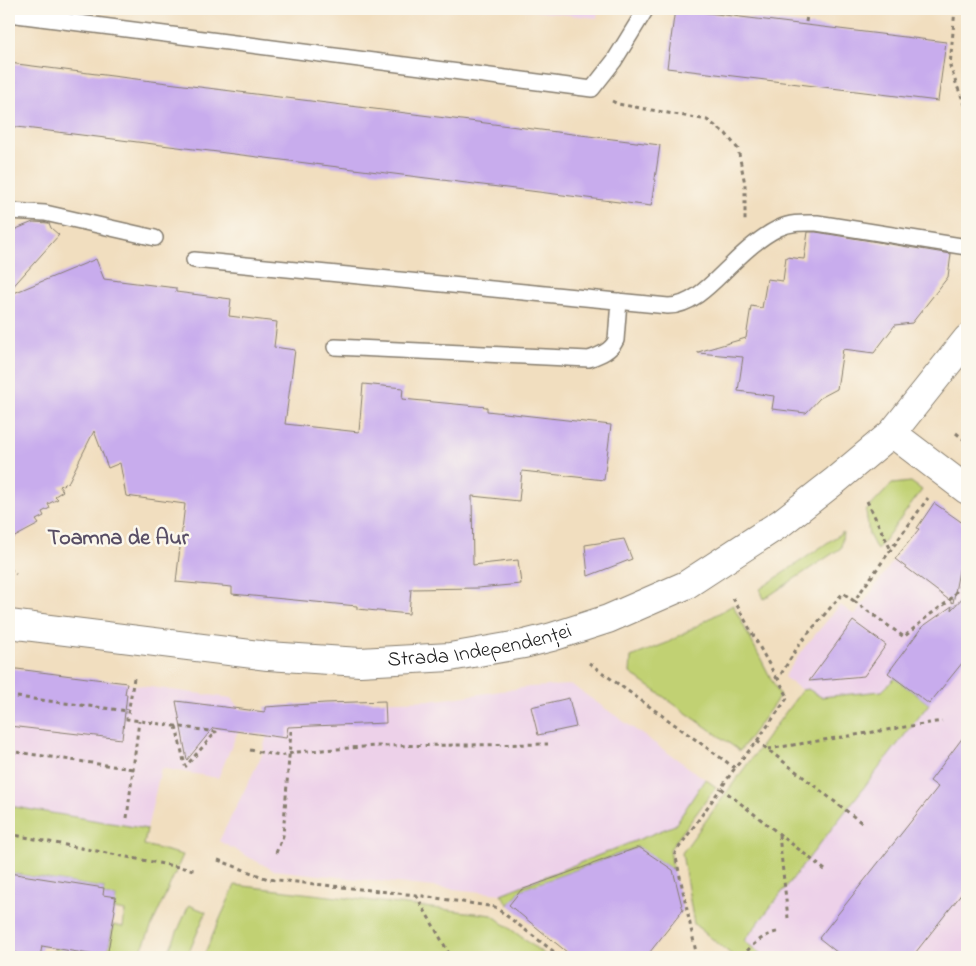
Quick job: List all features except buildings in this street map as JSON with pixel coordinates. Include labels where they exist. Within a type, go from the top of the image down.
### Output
[{"type":"main road","name":"Strada Independenței","points":[[9,624],[268,656],[360,662],[450,657],[552,637],[608,619],[686,585],[781,523],[836,480],[892,432],[967,339]]},
{"type":"main road","points":[[892,432],[967,490]]},
{"type":"lane","points":[[9,14],[592,89],[614,61],[646,9]]},
{"type":"lane","points":[[9,211],[45,213],[155,238]]},
{"type":"lane","points":[[194,260],[678,306],[703,291],[757,242],[780,227],[793,223],[817,223],[967,247]]},
{"type":"lane","points":[[335,347],[590,359],[607,351],[614,345],[619,301]]},
{"type":"path","points":[[806,22],[808,9]]},
{"type":"path","points":[[955,9],[950,66],[967,109]]},
{"type":"path","points":[[592,89],[618,104],[707,120],[726,134],[738,149],[744,184],[745,252]]},
{"type":"path","points":[[956,433],[967,442]]},
{"type":"path","points":[[854,601],[946,473]]},
{"type":"path","points":[[867,501],[891,550]]},
{"type":"path","points":[[9,568],[16,574]]},
{"type":"path","points":[[778,679],[800,643],[843,593],[904,637],[949,601],[967,578]]},
{"type":"path","points":[[697,957],[674,853],[788,697],[733,598]]},
{"type":"path","points":[[590,663],[735,768]]},
{"type":"path","points":[[134,678],[128,719],[140,721],[176,726],[216,732],[185,767],[176,726]]},
{"type":"path","points":[[9,696],[129,710]]},
{"type":"path","points":[[127,818],[140,721]]},
{"type":"path","points":[[768,749],[942,722]]},
{"type":"path","points":[[276,853],[283,836],[291,731]]},
{"type":"path","points":[[757,741],[862,822]]},
{"type":"path","points":[[250,750],[280,756],[290,753],[376,746],[548,744]]},
{"type":"path","points":[[9,751],[133,769]]},
{"type":"path","points":[[721,788],[825,870]]},
{"type":"path","points":[[9,834],[194,870]]},
{"type":"path","points":[[779,834],[788,918]]},
{"type":"path","points":[[218,860],[268,879],[416,895],[495,907],[561,957]]},
{"type":"path","points":[[416,895],[451,957]]},
{"type":"path","points":[[742,957],[759,939],[780,931]]},
{"type":"shaded area","points":[[516,9],[598,9],[597,18]]},
{"type":"shaded area","points":[[934,503],[967,526],[967,957],[736,957],[694,924],[682,853],[802,690],[784,677],[804,648],[840,605],[855,615]]},
{"type":"shaded area","points":[[9,668],[231,698],[240,709],[238,731],[218,778],[161,768],[147,829],[9,806]]},
{"type":"shaded area","points":[[572,685],[705,779],[675,825],[501,894],[273,870],[219,841],[262,755],[274,706],[438,700],[529,687]]},
{"type":"green space","points":[[911,482],[922,490],[877,550],[869,535],[866,511],[892,484]]},
{"type":"green space","points":[[843,532],[841,548],[764,599],[760,589]]},
{"type":"green space","points":[[733,605],[780,696],[740,751],[630,673],[631,657],[667,643]]},
{"type":"green space","points":[[895,678],[929,704],[744,941],[765,957],[732,957],[732,955],[694,924],[682,853],[802,690],[808,689],[821,697],[882,691]]},
{"type":"green space","points":[[705,779],[716,787],[670,849],[673,870],[638,847],[521,890],[509,905],[501,894],[675,825]]},
{"type":"green space","points":[[9,806],[147,829],[144,845],[183,855],[138,957],[54,957],[56,938],[68,951],[107,956],[113,925],[123,927],[125,911],[114,909],[116,897],[103,895],[104,888],[9,873]]},
{"type":"green space","points":[[235,885],[492,915],[548,957],[203,957]]},
{"type":"green space","points":[[189,905],[206,912],[187,957],[166,957]]},
{"type":"district","name":"Toamna de Aur","points":[[118,539]]}]
